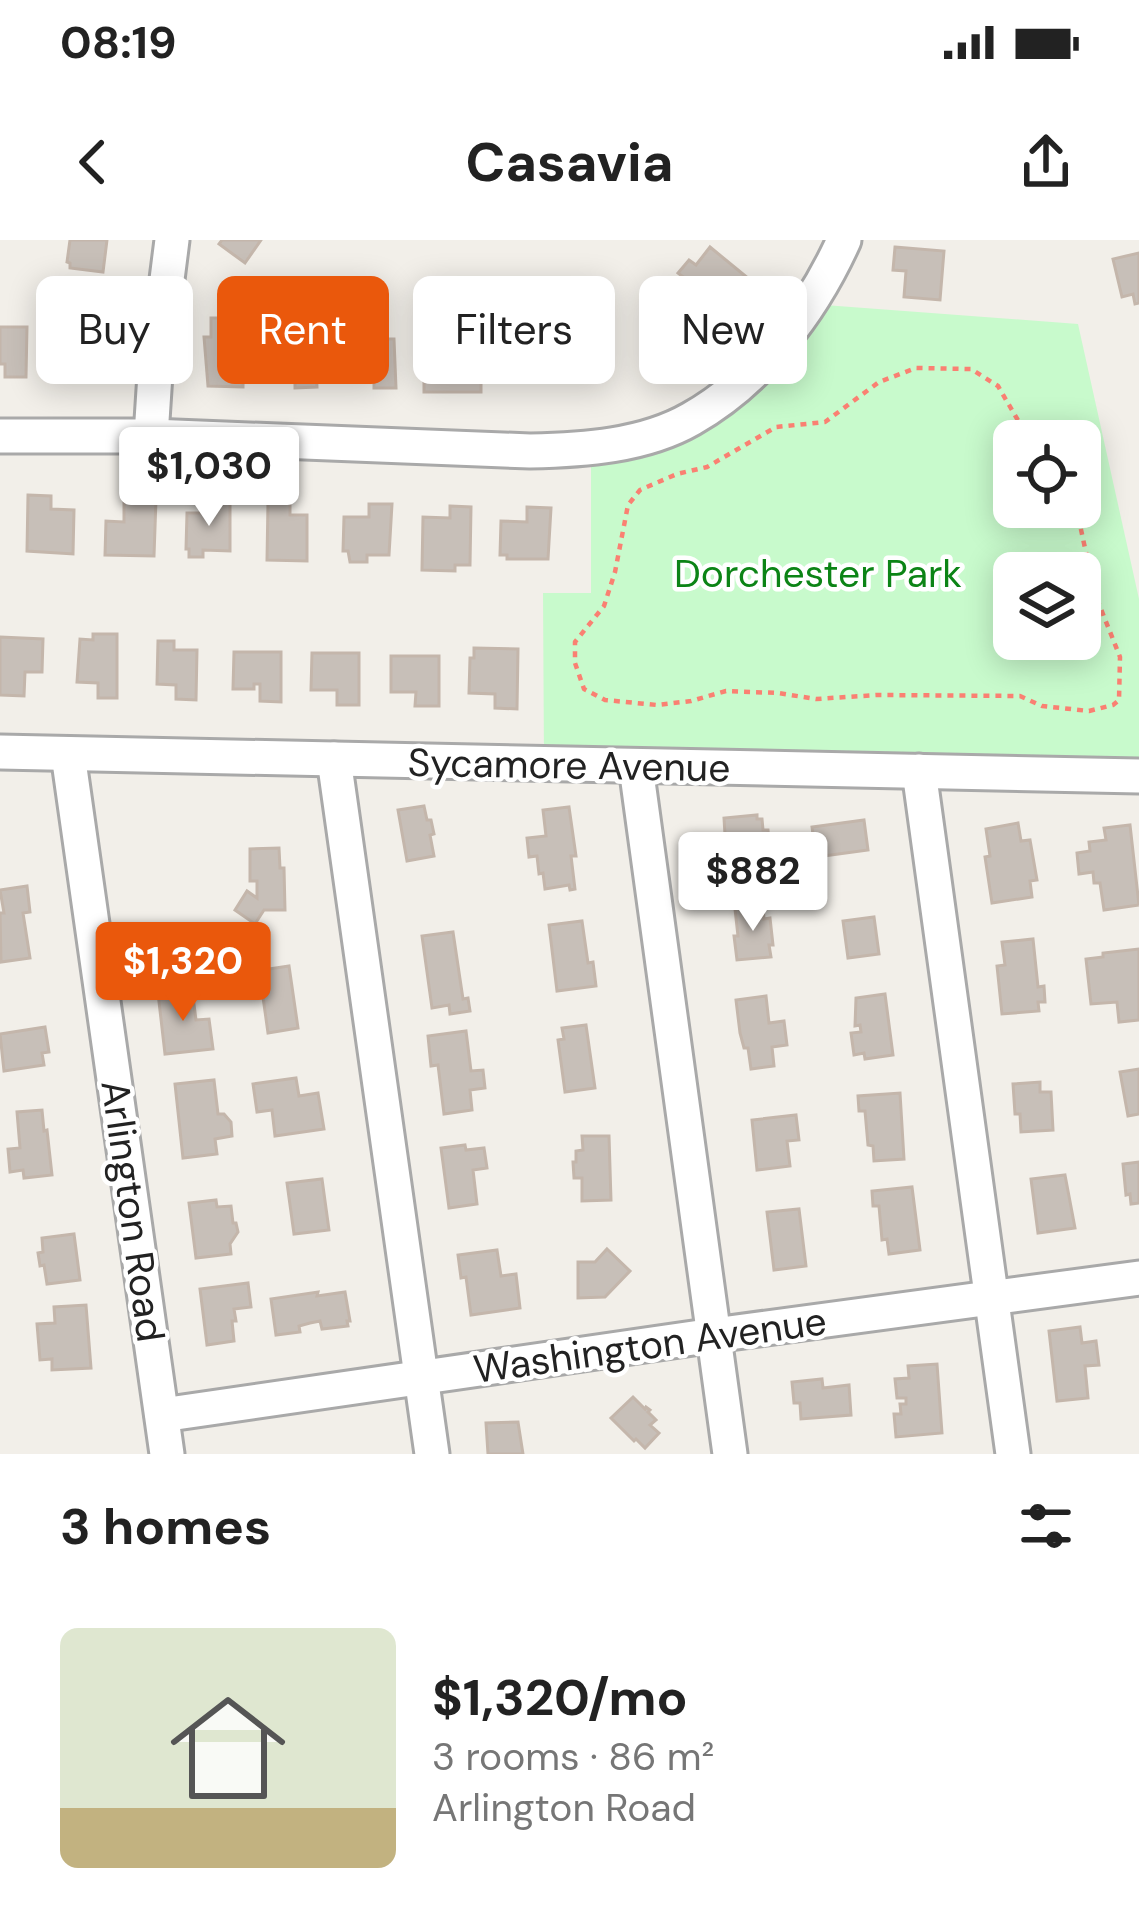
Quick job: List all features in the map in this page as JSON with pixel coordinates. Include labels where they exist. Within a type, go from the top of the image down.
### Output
[{"type":"street","points":[[151,436],[154,374],[172,240]]},
{"type":"street","points":[[0,436],[151,436],[530,452],[574,450],[662,432],[713,404],[771,354],[811,304],[844,240]]},
{"type":"street","name":"Sycamore Avenue","points":[[0,752],[1139,776]]},
{"type":"street","name":"Arlington Road","points":[[68,754],[167,1454]]},
{"type":"street","points":[[334,759],[433,1454]]},
{"type":"street","points":[[636,767],[730,1454]]},
{"type":"street","points":[[919,771],[1013,1454]]},
{"type":"street","name":"Washington Avenue","points":[[161,1415],[1139,1278]]},
{"type":"path","points":[[1018,420],[998,386],[970,369],[916,368],[879,382],[825,422],[776,427],[706,467],[640,490],[628,505],[604,606],[575,642],[575,663],[584,688],[605,700],[657,705],[726,691],[816,699],[1020,696],[1042,706],[1089,711],[1113,705],[1119,700],[1120,657],[1095,594],[1081,528]]},
{"type":"green space","name":"Dorchester Park","points":[[811,304],[1078,324],[1099,420],[993,420],[993,528],[1101,528],[1101,428],[1139,599],[1139,776],[544,764],[543,593],[591,593],[591,447],[662,432],[718,384],[807,384],[807,307]]},
{"type":"building","points":[[70,240],[107,240],[103,272],[70,268]]},
{"type":"building","points":[[222,240],[261,240],[245,263],[219,244]]},
{"type":"building","points":[[710,247],[745,276],[678,273],[689,260],[696,265]]},
{"type":"building","points":[[895,247],[944,251],[940,300],[904,297],[906,271],[893,270]]},
{"type":"building","points":[[1139,253],[1139,303],[1135,304],[1133,294],[1122,297],[1113,259]]},
{"type":"building","points":[[211,318],[217,318],[217,384],[243,387],[208,386],[204,337],[211,337]]},
{"type":"building","points":[[0,327],[27,327],[26,377],[5,377],[5,364],[0,364]]},
{"type":"building","points":[[389,339],[394,339],[396,388],[374,388],[374,384],[389,384]]},
{"type":"building","points":[[424,384],[481,384],[481,392],[424,392]]},
{"type":"building","points":[[28,495],[51,496],[51,509],[74,510],[73,554],[27,551]]},
{"type":"building","points":[[124,498],[156,499],[154,556],[105,555],[106,521],[124,522]]},
{"type":"building","points":[[207,500],[230,500],[230,551],[203,550],[203,557],[189,557],[187,513],[207,513]]},
{"type":"building","points":[[268,502],[290,502],[290,515],[307,515],[307,561],[267,560]]},
{"type":"building","points":[[369,504],[392,504],[389,555],[367,555],[367,562],[350,562],[348,551],[343,551],[344,517],[369,517]]},
{"type":"building","points":[[450,506],[471,507],[470,565],[455,565],[455,571],[422,570],[423,517],[450,518]]},
{"type":"building","points":[[527,507],[551,508],[548,559],[500,555],[501,521],[527,522]]},
{"type":"building","points":[[93,634],[117,634],[117,698],[98,698],[98,683],[77,682],[80,639],[93,640]]},
{"type":"building","points":[[0,637],[43,639],[42,672],[25,672],[24,696],[0,695]]},
{"type":"building","points":[[158,641],[174,641],[174,650],[197,650],[196,700],[176,699],[176,685],[157,684]]},
{"type":"building","points":[[474,648],[518,649],[517,709],[495,708],[495,694],[469,693]]},
{"type":"building","points":[[234,652],[281,652],[281,702],[260,701],[260,684],[254,684],[254,689],[233,689]]},
{"type":"building","points":[[312,653],[359,653],[359,705],[337,705],[337,690],[311,690]]},
{"type":"building","points":[[391,656],[439,656],[439,706],[415,706],[416,692],[391,692]]},
{"type":"building","points":[[424,806],[434,834],[430,835],[434,856],[407,861],[398,810]]},
{"type":"building","points":[[569,807],[575,889],[570,890],[569,885],[545,889],[537,856],[529,857],[527,838],[546,836],[543,810]]},
{"type":"building","points":[[757,815],[763,830],[768,830],[770,854],[759,855],[760,866],[727,868],[724,818]]},
{"type":"building","points":[[864,820],[868,850],[816,857],[812,827]]},
{"type":"building","points":[[1018,823],[1021,841],[1030,840],[1037,880],[1030,881],[1032,897],[992,903],[986,829]]},
{"type":"building","points":[[1130,825],[1139,905],[1104,910],[1100,883],[1094,883],[1093,872],[1079,874],[1077,853],[1090,851],[1089,842],[1106,840],[1104,828]]},
{"type":"building","points":[[279,848],[285,910],[264,910],[255,924],[235,910],[247,891],[257,898],[257,881],[250,881],[250,849]]},
{"type":"building","points":[[27,886],[30,912],[23,913],[30,958],[1,962],[0,913],[4,913],[0,890]]},
{"type":"building","points":[[763,905],[764,919],[770,918],[771,957],[737,960],[735,909]]},
{"type":"building","points":[[874,917],[879,954],[848,958],[843,921]]},
{"type":"building","points":[[582,921],[596,986],[557,991],[549,925]]},
{"type":"building","points":[[453,932],[463,999],[468,998],[470,1011],[450,1014],[449,1005],[432,1008],[422,936]]},
{"type":"building","points":[[1033,939],[1038,987],[1044,986],[1045,1002],[1038,1002],[1039,1011],[1002,1014],[997,966],[1005,965],[1002,942]]},
{"type":"building","points":[[1139,949],[1139,1020],[1119,1022],[1117,1002],[1091,1004],[1086,959]]},
{"type":"building","points":[[289,966],[298,1028],[268,1033],[262,990],[252,991],[249,972]]},
{"type":"building","points":[[192,989],[196,1020],[209,1019],[213,1049],[165,1054],[158,993]]},
{"type":"building","points":[[885,994],[893,1055],[865,1059],[864,1053],[854,1055],[851,1033],[861,1032],[860,1025],[855,1026],[856,998]]},
{"type":"building","points":[[766,996],[769,1023],[784,1021],[787,1045],[772,1047],[774,1066],[751,1069],[736,1000]]},
{"type":"building","points":[[586,1025],[595,1088],[565,1092],[558,1040],[564,1039],[562,1028]]},
{"type":"building","points":[[45,1027],[49,1052],[42,1053],[44,1065],[4,1071],[0,1034]]},
{"type":"building","points":[[466,1031],[471,1071],[483,1070],[485,1088],[470,1090],[472,1110],[444,1114],[438,1065],[431,1066],[428,1036]]},
{"type":"building","points":[[1139,1069],[1139,1114],[1128,1116],[1120,1072]]},
{"type":"building","points":[[296,1078],[299,1096],[318,1093],[324,1129],[275,1136],[272,1110],[257,1112],[253,1084]]},
{"type":"building","points":[[214,1080],[218,1114],[231,1122],[232,1136],[215,1139],[217,1154],[183,1158],[175,1084]]},
{"type":"building","points":[[1040,1082],[1040,1092],[1051,1092],[1053,1130],[1021,1132],[1013,1084]]},
{"type":"building","points":[[900,1093],[904,1159],[874,1161],[858,1096]]},
{"type":"building","points":[[42,1110],[52,1175],[24,1178],[23,1170],[10,1172],[8,1149],[20,1148],[17,1112]]},
{"type":"building","points":[[796,1115],[799,1140],[787,1141],[790,1166],[757,1170],[752,1120]]},
{"type":"building","points":[[582,1136],[609,1136],[611,1200],[582,1201],[582,1178],[574,1178],[573,1162],[576,1151],[583,1150]]},
{"type":"building","points":[[465,1145],[466,1150],[484,1148],[487,1168],[473,1170],[477,1204],[449,1208],[441,1148]]},
{"type":"building","points":[[1139,1162],[1139,1203],[1131,1204],[1123,1164]]},
{"type":"building","points":[[1065,1175],[1075,1228],[1038,1233],[1031,1179]]},
{"type":"building","points":[[322,1179],[329,1230],[294,1234],[287,1183]]},
{"type":"building","points":[[912,1187],[920,1250],[889,1254],[872,1191]]},
{"type":"building","points":[[216,1200],[217,1207],[231,1206],[236,1223],[231,1254],[196,1258],[189,1203]]},
{"type":"building","points":[[799,1209],[806,1266],[774,1270],[767,1212]]},
{"type":"building","points":[[74,1234],[80,1280],[47,1284],[38,1253],[43,1252],[42,1238]]},
{"type":"building","points":[[607,1249],[630,1271],[605,1297],[578,1298],[578,1262],[595,1262]]},
{"type":"building","points":[[497,1250],[501,1276],[516,1274],[520,1308],[471,1315],[458,1255]]},
{"type":"building","points":[[248,1283],[251,1307],[234,1309],[234,1341],[207,1345],[200,1289]]},
{"type":"building","points":[[318,1292],[317,1296],[345,1292],[348,1326],[322,1329],[320,1321],[299,1326],[300,1332],[276,1335],[271,1299]]},
{"type":"building","points":[[86,1305],[91,1368],[52,1370],[52,1359],[40,1360],[37,1324],[55,1323],[54,1307]]},
{"type":"building","points":[[1080,1327],[1082,1343],[1096,1341],[1099,1365],[1085,1366],[1088,1398],[1057,1401],[1049,1331]]},
{"type":"building","points":[[937,1364],[942,1433],[896,1437],[894,1414],[901,1414],[900,1404],[906,1404],[906,1398],[897,1398],[895,1379],[909,1378],[908,1366]]},
{"type":"building","points":[[822,1379],[823,1388],[849,1385],[851,1415],[801,1419],[792,1382]]},
{"type":"building","points":[[633,1397],[656,1420],[650,1425],[659,1433],[645,1448],[611,1418]]},
{"type":"building","points":[[518,1422],[523,1454],[488,1454],[486,1423]]}]
